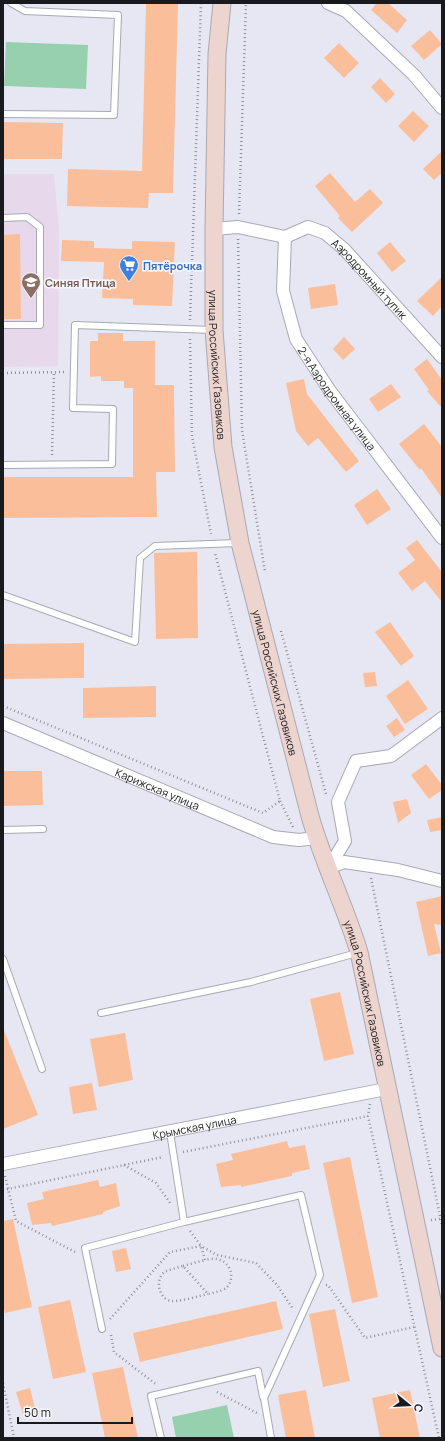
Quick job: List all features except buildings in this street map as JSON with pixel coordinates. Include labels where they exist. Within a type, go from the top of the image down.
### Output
[{"type":"main road","name":"улица Российских Газовиков","points":[[222,3],[217,54],[214,330],[223,447],[240,543],[316,838],[351,925],[359,952],[379,1090],[442,1348]]},
{"type":"street","points":[[328,3],[346,11],[414,75],[442,108]]},
{"type":"street","points":[[214,229],[238,227],[285,237]]},
{"type":"street","name":"Аэродромный тупик","points":[[285,237],[308,227],[325,233],[344,249],[442,357]]},
{"type":"street","name":"2-я Аэродромная улица","points":[[285,237],[283,292],[296,339],[330,392],[442,538]]},
{"type":"street","points":[[328,869],[345,841],[338,802],[356,761],[391,756],[442,718]]},
{"type":"street","name":"Карижская улица","points":[[3,723],[273,837],[299,840],[316,838]]},
{"type":"street","points":[[328,869],[344,862],[368,865],[442,881]]},
{"type":"street","name":"Крымская улица","points":[[4,1169],[170,1132],[379,1090]]},
{"type":"lane","points":[[3,114],[114,115],[118,15],[25,11],[11,3]]},
{"type":"lane","points":[[3,218],[27,217],[40,227],[40,325],[3,325]]},
{"type":"lane","points":[[3,465],[112,464],[113,409],[73,408],[75,325],[214,330]]},
{"type":"lane","points":[[3,595],[135,642],[140,558],[155,546],[240,543]]},
{"type":"lane","points":[[3,830],[43,829]]},
{"type":"lane","points":[[101,1013],[251,982],[359,952]]},
{"type":"lane","points":[[3,959],[42,1069]]},
{"type":"lane","points":[[170,1132],[184,1222]]},
{"type":"lane","points":[[102,1329],[85,1248],[184,1222],[301,1195],[320,1275],[264,1398]]},
{"type":"lane","points":[[161,1438],[150,1396],[258,1371],[271,1438]]},
{"type":"path","points":[[201,3],[190,329],[192,436],[213,544],[280,801],[299,840]]},
{"type":"path","points":[[246,3],[238,227],[242,430],[266,575]]},
{"type":"path","points":[[51,464],[54,372]]},
{"type":"path","points":[[3,373],[74,372]]},
{"type":"path","points":[[280,628],[327,796]]},
{"type":"path","points":[[3,706],[263,813],[280,801]]},
{"type":"path","points":[[368,865],[442,1226]]},
{"type":"path","points":[[379,1090],[368,1116],[439,1438]]},
{"type":"path","points":[[123,1165],[156,1184],[201,1246],[204,1260]]},
{"type":"path","points":[[4,1169],[16,1221],[88,1259]]},
{"type":"path","points":[[108,1321],[170,1252],[201,1246],[217,1255],[256,1263],[277,1285],[300,1319]]},
{"type":"path","points":[[204,1260],[220,1260],[228,1265],[232,1273],[231,1281],[225,1288],[208,1294],[172,1301],[164,1298],[158,1289],[159,1279],[164,1272],[182,1266],[204,1260]]},
{"type":"path","points":[[182,1266],[208,1294]]},
{"type":"path","points":[[314,1288],[328,1285],[365,1338],[414,1327]]},
{"type":"path","points":[[110,1329],[114,1352],[167,1393]]},
{"type":"path","points":[[3,1383],[14,1438]]},
{"type":"path","points":[[202,1384],[268,1418]]},
{"type":"shaded area","name":"Синяя Птица","points":[[3,174],[54,174],[59,231],[58,366],[3,367]]},
{"type":"green space","points":[[6,42],[88,45],[86,89],[4,86]]},
{"type":"green space","points":[[227,1405],[234,1438],[176,1438],[172,1417]]},
{"type":"place","name":"Пятёрочка","points":[[129,282]]},
{"type":"place","name":"Синяя Птица","points":[[31,299]]}]
